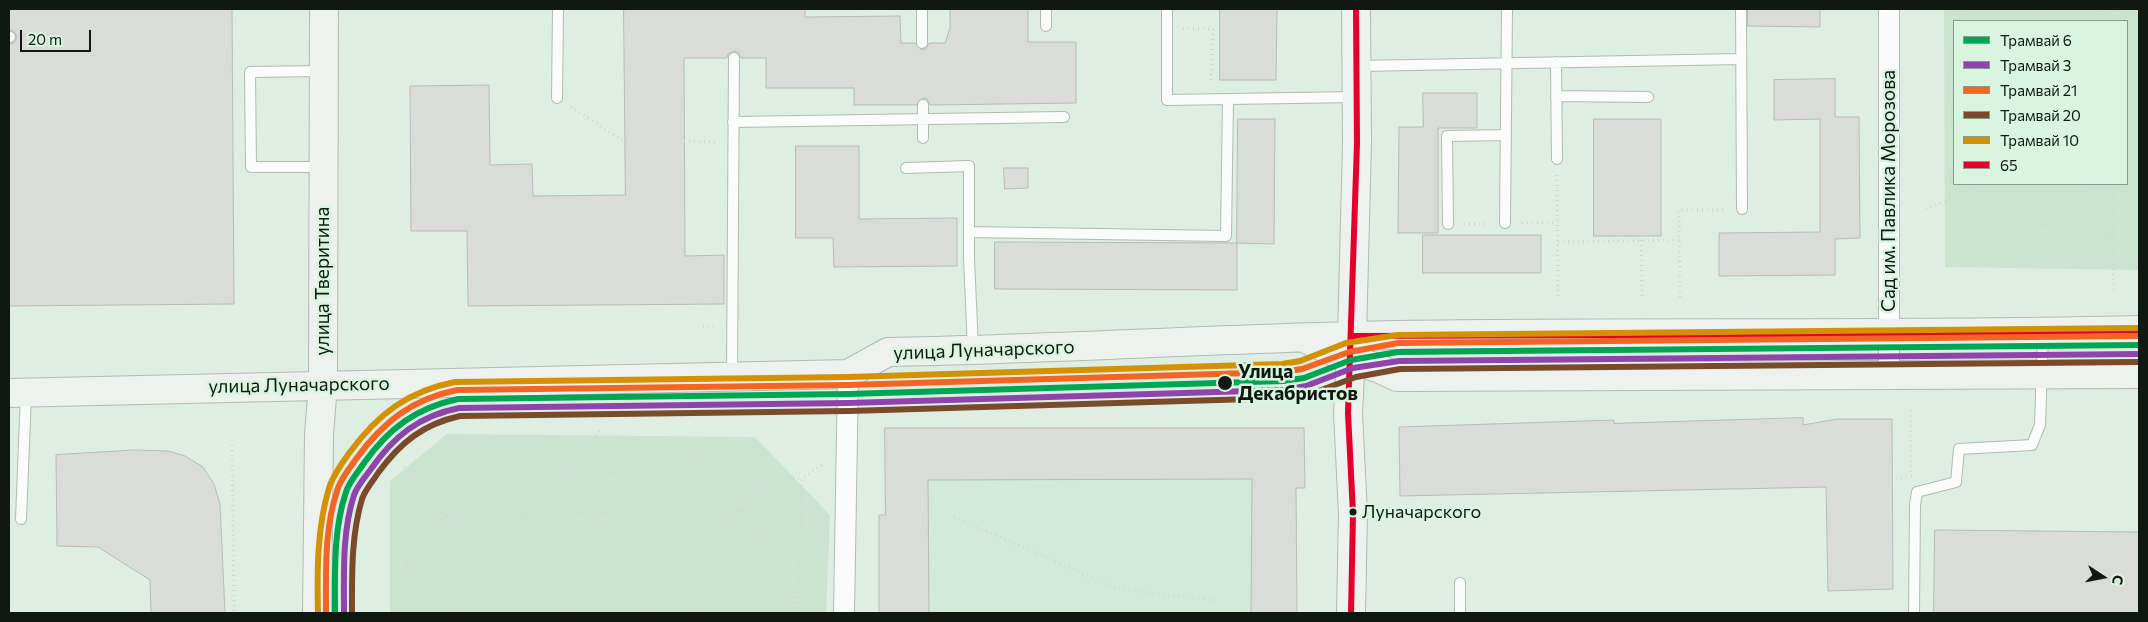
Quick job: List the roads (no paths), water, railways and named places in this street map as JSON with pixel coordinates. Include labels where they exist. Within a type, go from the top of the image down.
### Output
[{"type":"main road","name":"улица Тверитина","points":[[317,613],[319,436],[323,384],[324,9]]},
{"type":"main road","points":[[1351,613],[1353,514],[1348,413],[1352,348],[1357,97],[1356,9]]},
{"type":"main road","name":"улица Луначарского","points":[[17,392],[848,374],[888,352],[1304,338],[1352,348],[1889,334],[2139,330]]},
{"type":"main road","name":"улица Луначарского","points":[[1352,348],[1378,368],[1397,377],[2139,374]]},
{"type":"street","name":"Сад им. Павлика Морозова","points":[[1889,374],[1890,9]]},
{"type":"street","points":[[844,613],[848,374]]},
{"type":"lane","points":[[557,98],[558,9]]},
{"type":"lane","points":[[922,9],[922,43]]},
{"type":"lane","points":[[1046,9],[1046,26]]},
{"type":"lane","points":[[1166,9],[1167,100],[1357,97]]},
{"type":"lane","points":[[1505,223],[1507,9]]},
{"type":"lane","points":[[1741,9],[1742,210]]},
{"type":"lane","points":[[732,378],[734,58]]},
{"type":"lane","points":[[1357,66],[1741,59]]},
{"type":"lane","points":[[1556,62],[1557,159]]},
{"type":"lane","points":[[324,71],[250,72],[251,167],[324,167]]},
{"type":"lane","points":[[1556,96],[1648,97]]},
{"type":"lane","points":[[969,232],[1226,236],[1228,99]]},
{"type":"lane","points":[[922,105],[923,138]]},
{"type":"lane","points":[[733,122],[1064,117]]},
{"type":"lane","points":[[1448,224],[1447,136],[1506,135]]},
{"type":"lane","points":[[906,168],[969,166],[973,350]]},
{"type":"lane","points":[[1914,613],[1915,505],[1917,492],[1956,482],[1959,450],[2032,446],[2040,425],[2042,333]]},
{"type":"lane","points":[[17,392],[21,519]]},
{"type":"lane","points":[[1460,583],[1460,613]]},
{"type":"tram line","name":"10","points":[[318,613],[320,534],[325,503],[335,474],[361,438],[395,406],[423,391],[455,382],[848,377],[1282,364],[1300,361],[1346,343],[1398,335],[2139,328]]},
{"type":"tram line","name":"21","points":[[326,613],[328,534],[333,503],[342,480],[366,446],[388,423],[412,406],[426,399],[457,390],[848,385],[1283,372],[1302,369],[1349,352],[1398,343],[2139,336]]},
{"type":"tram line","name":"6","points":[[335,613],[337,537],[342,507],[349,485],[356,473],[383,439],[405,421],[429,408],[458,399],[848,394],[1284,381],[1304,378],[1351,360],[1398,352],[2139,345]]},
{"type":"tram line","name":"3","points":[[344,613],[344,568],[347,524],[357,488],[398,437],[432,416],[459,408],[848,403],[1284,390],[1306,386],[1353,368],[1399,361],[2139,354]]},
{"type":"tram line","name":"20","points":[[352,613],[354,541],[358,513],[365,492],[386,462],[413,436],[435,424],[460,416],[849,411],[1285,398],[1308,395],[1356,377],[1400,369],[2139,362]]},
{"type":"place","name":"Улица Декабристов","points":[[1225,383]]},
{"type":"place","name":"Луначарского","points":[[1353,512]]}]
